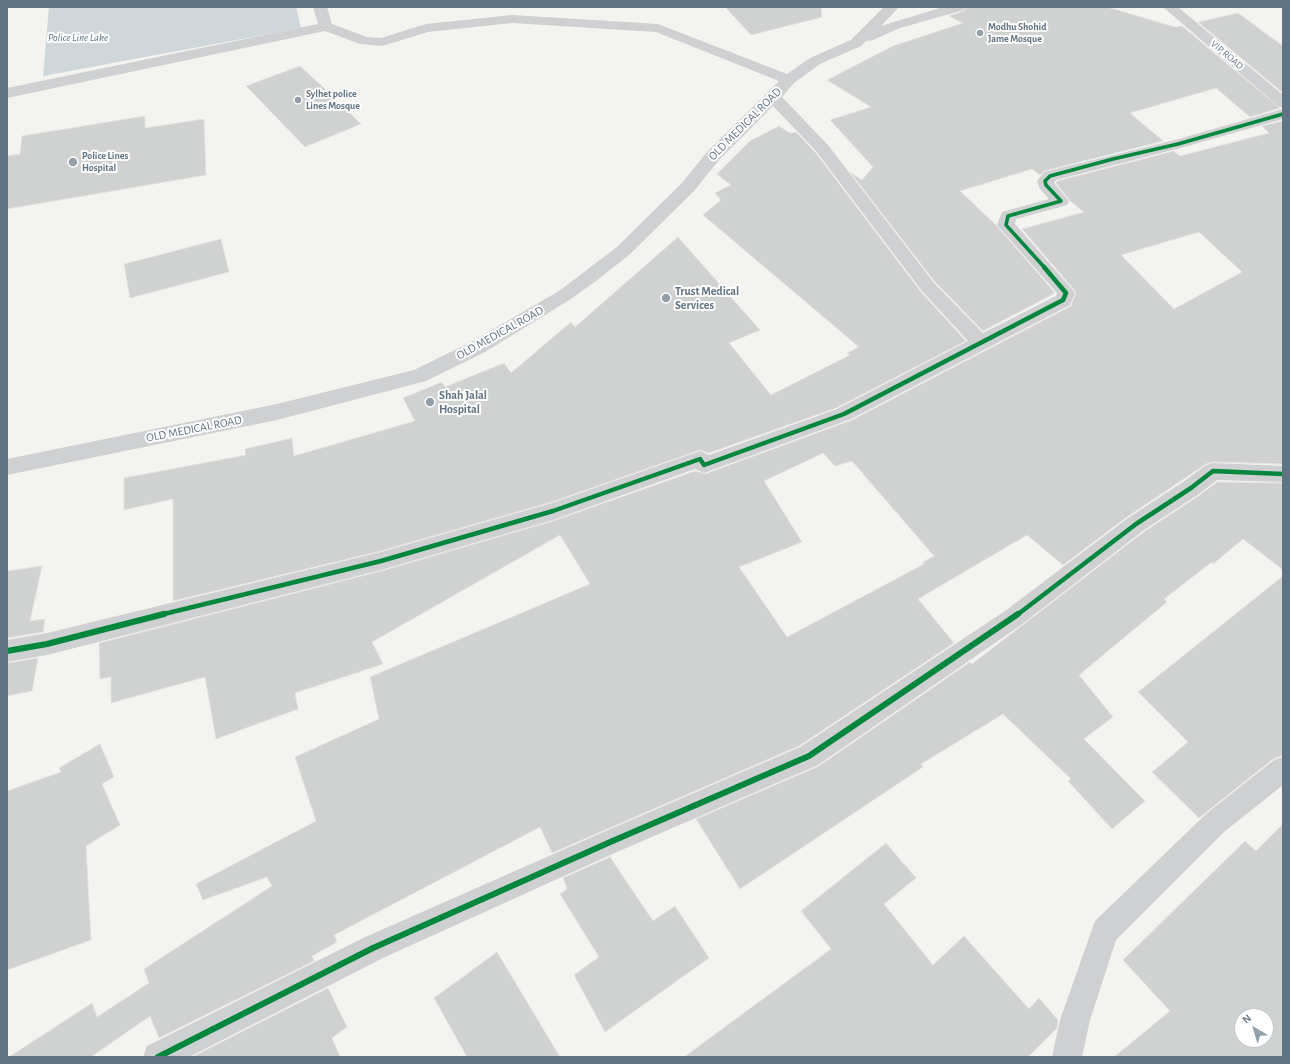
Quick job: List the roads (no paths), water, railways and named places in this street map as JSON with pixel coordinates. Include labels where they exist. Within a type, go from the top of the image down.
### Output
[{"type":"street","points":[[320,7],[326,27]]},
{"type":"street","name":"OLD MEDICAL ROAD","points":[[7,467],[276,412],[419,376],[478,347],[537,313],[590,277],[623,251],[688,187],[713,156],[789,80],[815,61],[856,42],[892,7]]},
{"type":"street","points":[[856,42],[895,26],[959,7]]},
{"type":"street","name":"VIP ROAD","points":[[1167,8],[1283,103]]},
{"type":"street","points":[[7,93],[326,27],[365,41],[382,42],[426,28],[512,19],[658,28],[789,80]]},
{"type":"street","points":[[773,97],[822,148],[928,287],[981,343]]},
{"type":"street","points":[[7,651],[47,644],[381,561],[553,511],[700,459],[704,465],[844,414],[1063,300],[1066,292],[1062,286],[1006,225],[1008,216],[1061,201],[1046,185],[1045,181],[1050,176],[1178,144],[1283,114]]},
{"type":"street","points":[[158,1057],[373,948],[615,840],[810,756],[1013,618],[1136,524],[1191,488],[1213,471],[1283,474]]},
{"type":"street","points":[[1067,1057],[1075,1020],[1105,931],[1215,823],[1283,770]]},
{"type":"water","name":"Police Line Lake","points":[[49,7],[296,7],[301,28],[43,76]]},
{"type":"place","name":"Modhu Shohid Jame Mosque","points":[[980,33]]},
{"type":"place","name":"Sylhet police Lines Mosque","points":[[298,100]]},
{"type":"place","name":"Police Lines Hospital","points":[[73,162]]},
{"type":"place","name":"Trust Medical Services","points":[[666,298]]},
{"type":"place","name":"Shah Jalal Hospital","points":[[430,402]]}]
